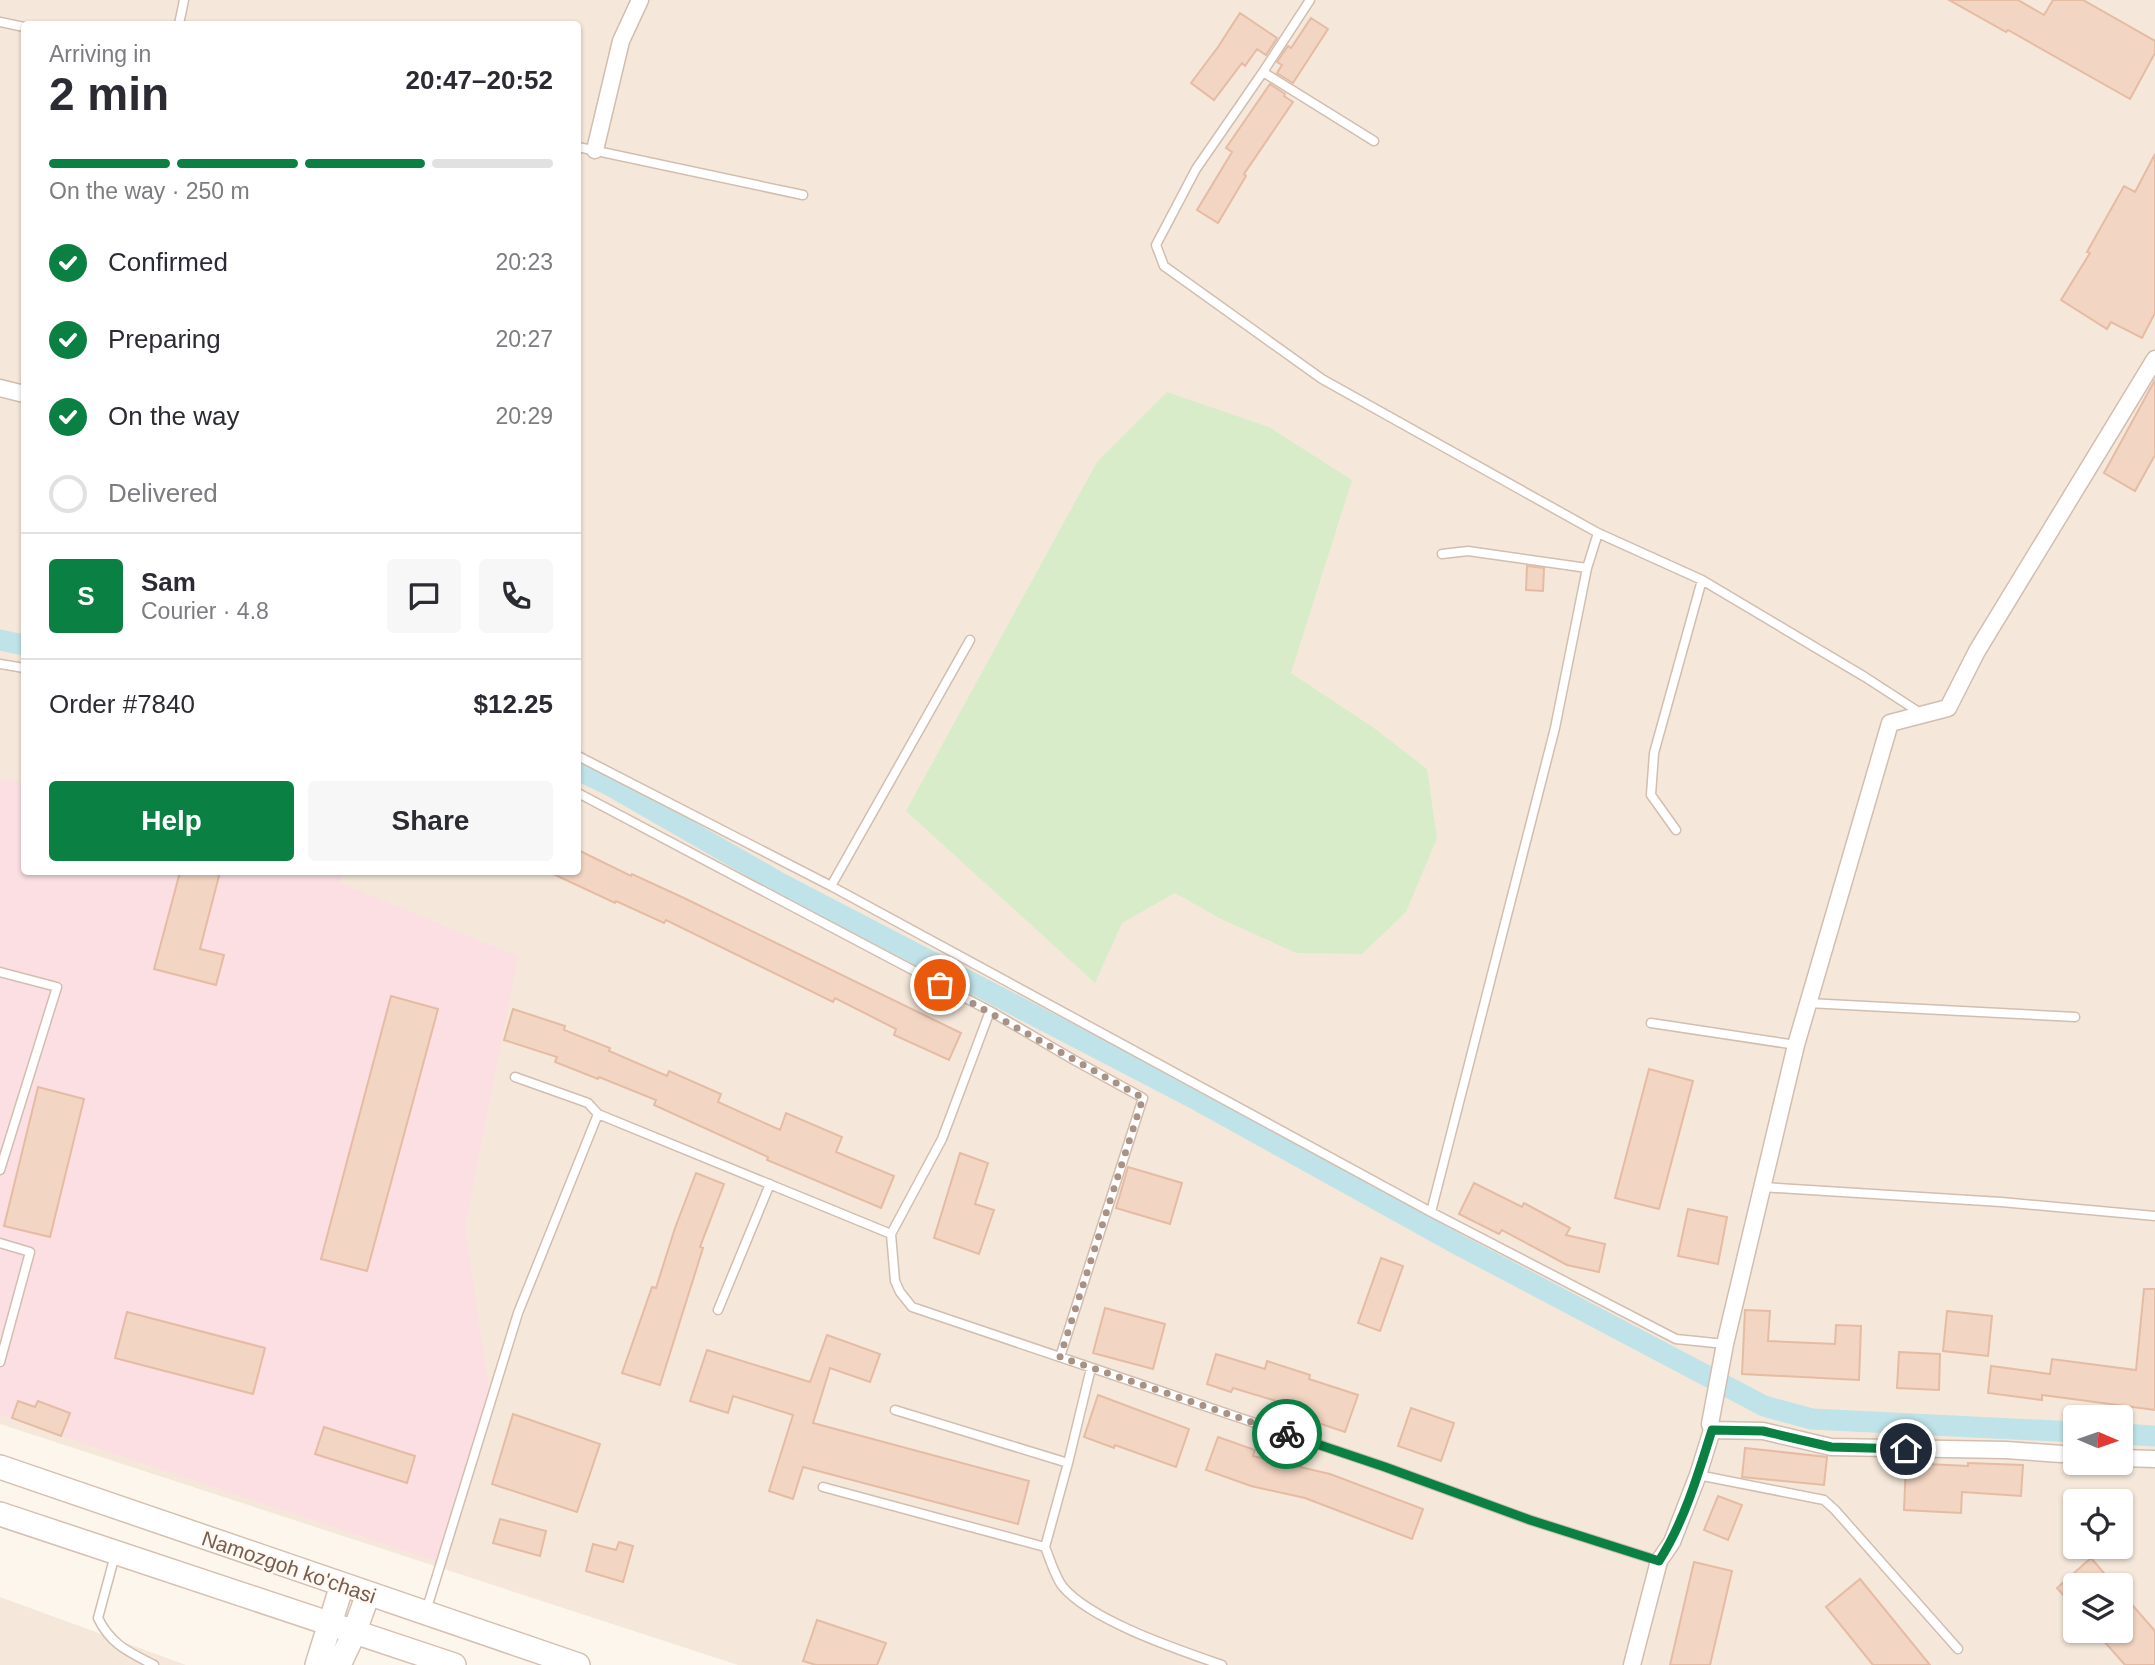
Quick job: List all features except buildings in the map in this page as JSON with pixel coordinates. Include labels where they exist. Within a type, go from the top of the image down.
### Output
[{"type":"main road","name":"Namozgoh ko'chasi","points":[[0,1467],[578,1665]]},
{"type":"main road","name":"Namozgoh ko'chasi","points":[[0,1514],[454,1665]]},
{"type":"main road","points":[[317,1665],[342,1585]]},
{"type":"main road","points":[[339,1665],[368,1594]]},
{"type":"street","points":[[595,150],[621,41],[640,0]]},
{"type":"street","points":[[1632,1665],[1659,1561],[1672,1542],[1698,1475],[1711,1427],[1725,1344],[1796,1045],[1890,723],[1948,708],[1977,651],[2155,359]]},
{"type":"street","points":[[0,388],[21,393]]},
{"type":"street","points":[[1711,1427],[1763,1431],[1831,1447],[2006,1450],[2063,1454]]},
{"type":"street","points":[[2133,1458],[2155,1459]]},
{"type":"lane","points":[[180,21],[184,0]]},
{"type":"lane","points":[[1310,0],[1196,169],[1156,245],[1164,266],[1322,379],[1598,533],[1702,580],[1865,677],[1923,715]]},
{"type":"lane","points":[[0,22],[21,26]]},
{"type":"lane","points":[[1263,72],[1374,141]]},
{"type":"lane","points":[[581,147],[803,195]]},
{"type":"lane","points":[[1431,1212],[1555,727],[1587,568],[1598,533]]},
{"type":"lane","points":[[1442,554],[1468,551],[1587,568]]},
{"type":"lane","points":[[1676,830],[1651,795],[1654,753],[1702,580]]},
{"type":"lane","points":[[831,886],[970,640]]},
{"type":"lane","points":[[0,664],[21,668]]},
{"type":"lane","points":[[581,758],[831,886],[1431,1212],[1676,1339],[1725,1344]]},
{"type":"lane","points":[[581,795],[990,1011],[1143,1098],[1060,1357]]},
{"type":"lane","points":[[0,972],[57,987],[0,1170]]},
{"type":"lane","points":[[1808,1003],[2075,1017]]},
{"type":"lane","points":[[990,1011],[942,1139],[891,1234],[895,1281],[912,1307],[1385,1467],[1530,1520],[1659,1561]]},
{"type":"lane","points":[[1651,1023],[1796,1045]]},
{"type":"lane","points":[[515,1077],[588,1103],[598,1114],[891,1234]]},
{"type":"lane","points":[[426,1614],[518,1313],[598,1114]]},
{"type":"lane","points":[[718,1310],[770,1184]]},
{"type":"lane","points":[[1762,1187],[2001,1202],[2155,1216]]},
{"type":"lane","points":[[0,1243],[30,1252],[0,1362]]},
{"type":"lane","points":[[1091,1368],[1045,1547],[1062,1586],[1092,1611],[1176,1649],[1222,1665]]},
{"type":"lane","points":[[895,1410],[1068,1464]]},
{"type":"lane","points":[[1698,1475],[1824,1500],[1836,1510],[1958,1648]]},
{"type":"lane","points":[[823,1487],[1045,1547]]},
{"type":"lane","points":[[115,1552],[98,1618],[103,1630],[121,1648],[154,1665]]},
{"type":"shaded area","points":[[0,0],[2155,0],[2155,1665],[738,1665],[0,1424]]},
{"type":"shaded area","points":[[0,779],[21,782],[21,875],[342,875],[340,883],[518,956],[465,1228],[489,1390],[436,1561],[0,1414]]},
{"type":"shaded area","points":[[0,1597],[186,1665],[0,1665]]},
{"type":"green space","points":[[1167,392],[1269,427],[1352,480],[1291,673],[1374,728],[1427,769],[1437,838],[1406,912],[1362,954],[1296,953],[1221,919],[1175,893],[1122,923],[1095,983],[906,811],[1097,462]]},
{"type":"waterway","points":[[0,640],[21,644]]},
{"type":"waterway","points":[[581,771],[780,883],[1197,1100],[1457,1244],[1764,1406],[1812,1419],[2063,1431]]},
{"type":"waterway","points":[[2133,1435],[2155,1436]]},
{"type":"way so far","points":[[940,985],[1143,1098],[1060,1357],[1287,1434]]},
{"type":"route","points":[[1287,1434],[1530,1520],[1659,1561],[1672,1542],[1712,1430],[1763,1431],[1831,1447],[1906,1449]]}]
